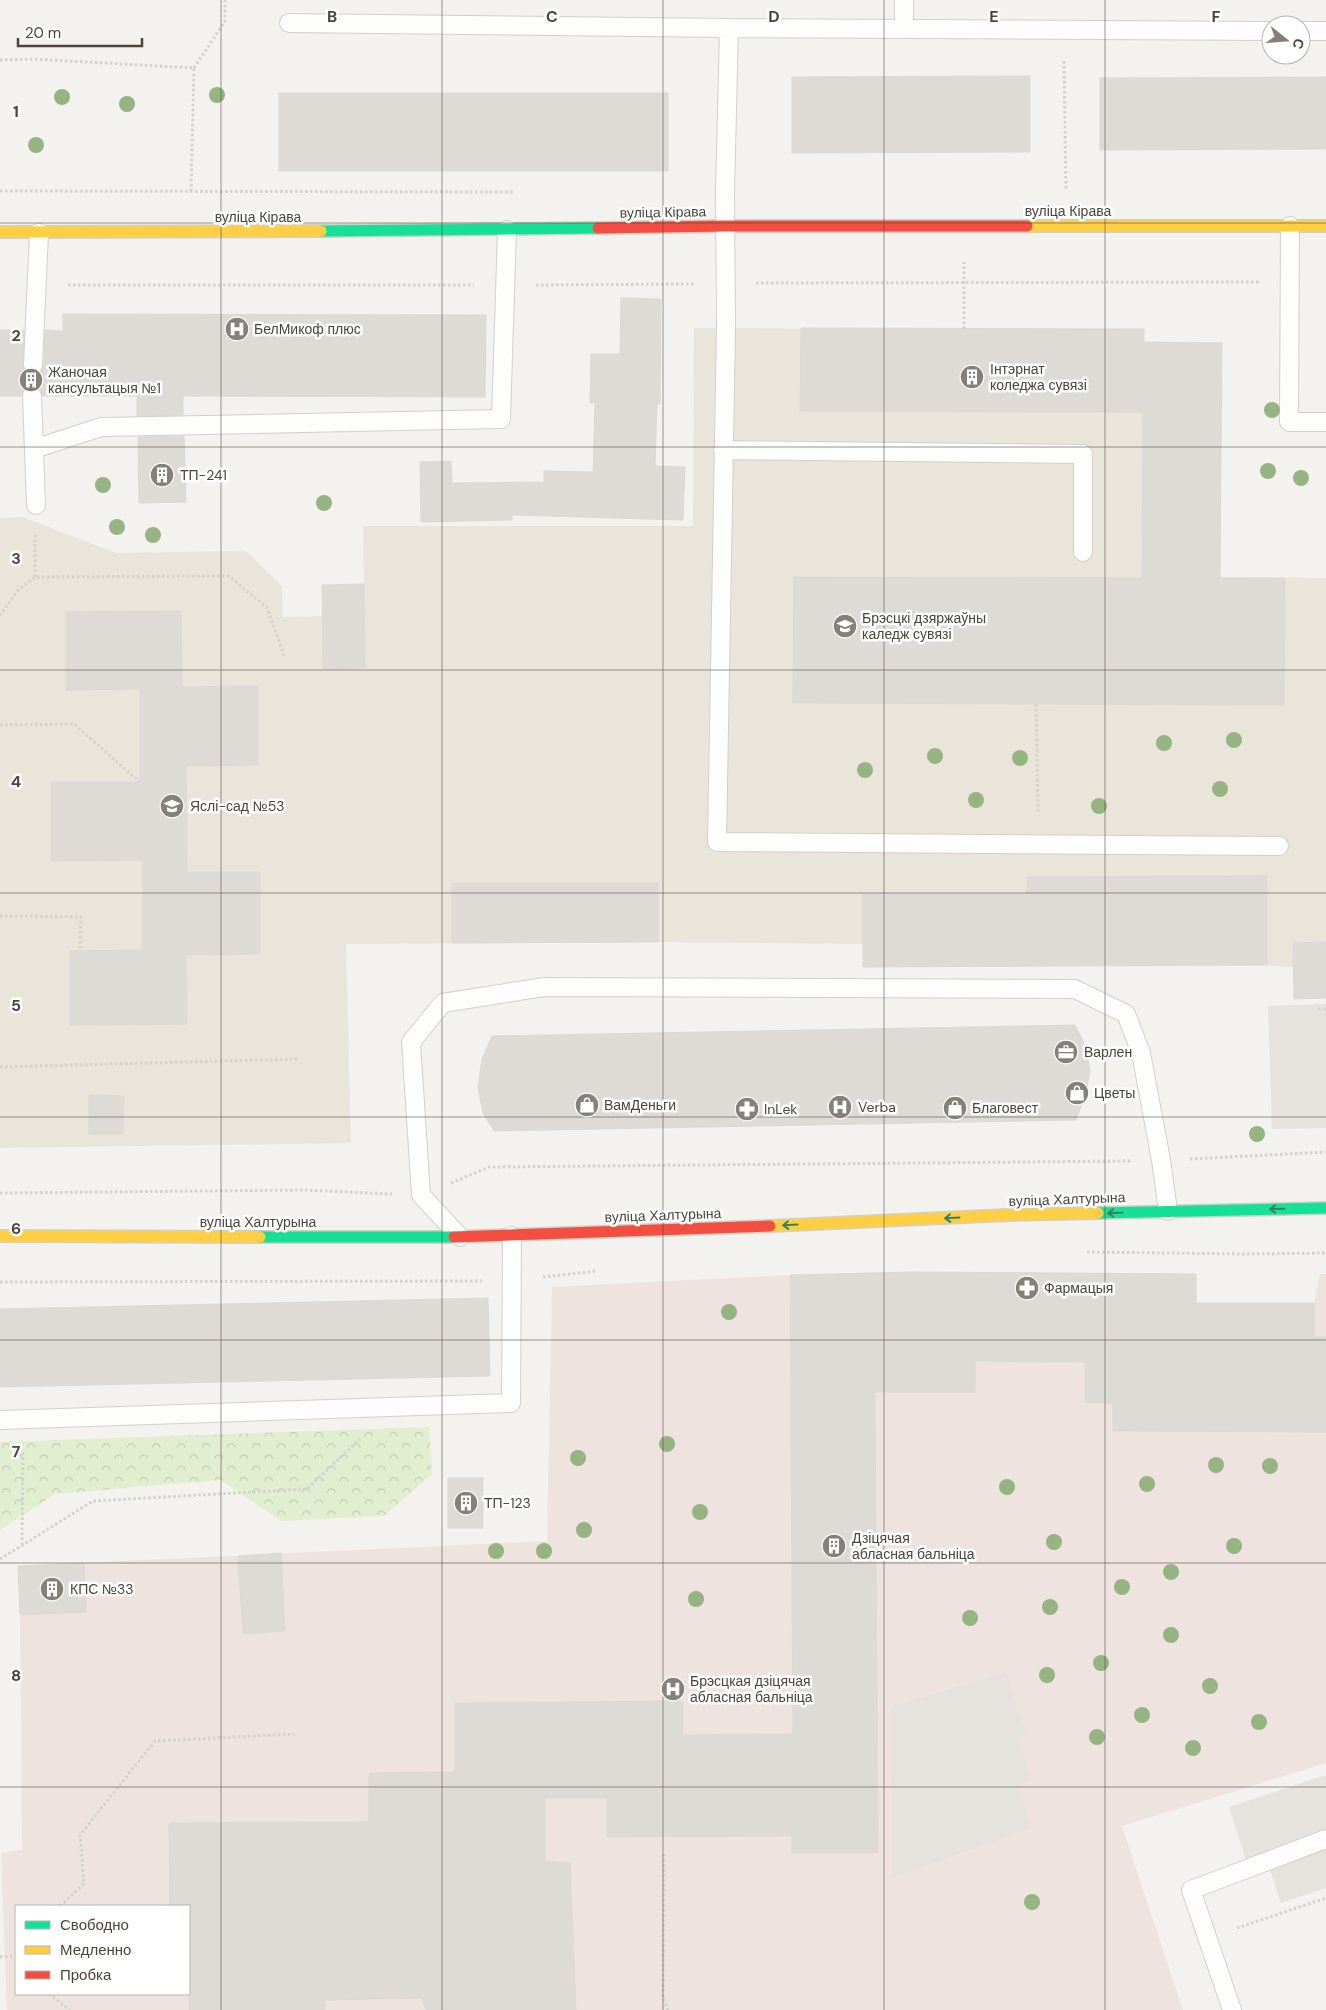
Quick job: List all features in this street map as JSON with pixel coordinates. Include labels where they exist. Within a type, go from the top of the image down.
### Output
[{"type":"street","name":"вуліца Кірава","points":[[0,232],[507,230],[725,226],[1326,226]]},
{"type":"street","name":"вуліца Халтурына","points":[[0,1236],[512,1236],[1008,1215],[1326,1208]]},
{"type":"lane","points":[[904,0],[904,29]]},
{"type":"lane","points":[[290,23],[1261,31]]},
{"type":"lane","points":[[729,28],[717,842],[1279,846]]},
{"type":"lane","points":[[1311,31],[1326,31]]},
{"type":"lane","points":[[1290,226],[1289,422],[1326,422]]},
{"type":"lane","points":[[34,449],[101,427],[501,419],[507,230]]},
{"type":"lane","points":[[33,365],[39,233]]},
{"type":"lane","points":[[32,396],[36,506]]},
{"type":"lane","points":[[724,450],[1082,454],[1083,552]]},
{"type":"lane","points":[[460,1237],[421,1195],[411,1042],[443,1003],[544,987],[1075,989],[1126,1014],[1141,1053],[1161,1160],[1168,1211]]},
{"type":"lane","points":[[0,1420],[511,1403],[512,1236]]},
{"type":"lane","points":[[1232,2010],[1191,1890],[1326,1839]]},
{"type":"path","points":[[191,191],[194,68],[225,22],[224,0]]},
{"type":"path","points":[[1063,30],[1066,190]]},
{"type":"path","points":[[0,60],[32,59],[194,68]]},
{"type":"path","points":[[36,286],[1289,282]]},
{"type":"path","points":[[964,283],[964,329]]},
{"type":"path","points":[[35,577],[36,506]]},
{"type":"path","points":[[0,616],[17,591],[35,577],[229,576],[267,608],[285,658]]},
{"type":"path","points":[[1036,704],[1038,844]]},
{"type":"path","points":[[0,725],[74,724],[140,782]]},
{"type":"path","points":[[0,916],[80,917],[80,951]]},
{"type":"path","points":[[1318,1009],[1326,1009]]},
{"type":"path","points":[[0,1067],[298,1059]]},
{"type":"path","points":[[0,1193],[305,1190],[421,1195],[489,1168],[1161,1160],[1326,1152]]},
{"type":"path","points":[[0,1559],[93,1501],[308,1489],[394,1407]]},
{"type":"path","points":[[22,1545],[23,1420]]},
{"type":"path","points":[[61,1905],[84,1884],[80,1835],[155,1741],[294,1734]]},
{"type":"path","points":[[664,1854],[663,1996],[668,2010]]},
{"type":"path","points":[[1230,1930],[1326,1898]]},
{"type":"path","points":[[0,1957],[15,1956]]},
{"type":"path","points":[[50,1995],[70,2010]]},
{"type":"shaded area","name":"Брэсцкі дзяржаўны каледж сувязі","points":[[694,328],[964,329],[1144,342],[1222,343],[1220,577],[1326,578],[1326,942],[1293,943],[1293,967],[863,944],[658,942],[346,944],[351,1143],[0,1148],[0,518],[23,517],[116,553],[246,551],[282,586],[283,617],[322,616],[323,669],[365,668],[363,526],[693,526]]},
{"type":"shaded area","points":[[1326,1004],[1326,1128],[1272,1129],[1268,1006]]},
{"type":"shaded area","name":"Брэсцкая дзіцячая абласная бальніца","points":[[915,1272],[1196,1274],[1197,1303],[1314,1303],[1320,1274],[1326,1274],[1326,1763],[1122,1826],[1183,2010],[7,2010],[1,1853],[22,1850],[18,1566],[547,1541],[552,1287],[790,1275]]},
{"type":"shaded area","points":[[1006,1672],[1027,1734],[1018,1737],[1031,1780],[1018,1785],[1031,1828],[892,1878],[891,1707]]},
{"type":"shaded area","points":[[1326,1775],[1326,1888],[1281,1903],[1269,1867],[1250,1873],[1229,1807]]},
{"type":"green space","points":[[429,1427],[432,1474],[384,1516],[281,1521],[221,1480],[55,1494],[0,1530],[0,1442]]},
{"type":"building","points":[[1030,76],[1030,152],[792,153],[792,77]]},
{"type":"building","points":[[1326,77],[1326,149],[1100,150],[1100,78]]},
{"type":"building","points":[[279,93],[668,93],[668,171],[279,171]]},
{"type":"building","points":[[621,298],[661,299],[660,404],[657,404],[655,466],[685,467],[683,520],[512,515],[512,520],[421,522],[420,462],[451,461],[452,483],[544,482],[544,471],[593,472],[595,403],[590,403],[591,354],[620,354]]},
{"type":"building","points":[[63,314],[486,315],[485,397],[183,396],[183,415],[137,416],[137,396],[43,396],[41,390],[32,385],[26,387],[21,396],[0,396],[0,330],[24,330],[23,369],[28,374],[37,375],[42,371],[44,365],[45,330],[63,331]]},
{"type":"building","points":[[801,328],[1144,329],[1144,342],[1222,343],[1220,578],[1285,578],[1284,705],[793,703],[794,577],[1142,578],[1143,412],[800,411]]},
{"type":"building","name":"ТП-241","points":[[184,436],[186,502],[139,503],[138,437]]},
{"type":"building","points":[[364,584],[365,668],[323,669],[322,585]]},
{"type":"building","points":[[181,611],[182,687],[258,686],[258,765],[186,766],[187,872],[260,872],[260,954],[186,955],[187,1024],[70,1025],[70,951],[143,950],[143,860],[51,861],[51,782],[140,782],[140,689],[66,690],[66,612]]},
{"type":"building","points":[[1267,876],[1267,965],[863,967],[863,894],[1027,894],[1027,877]]},
{"type":"building","points":[[452,883],[658,883],[658,942],[452,943]]},
{"type":"building","points":[[1326,942],[1326,998],[1294,999],[1293,943]]},
{"type":"building","points":[[1075,1025],[1085,1045],[1090,1071],[1085,1096],[1076,1120],[494,1131],[483,1113],[478,1088],[482,1059],[492,1036]]},
{"type":"building","points":[[89,1095],[124,1096],[123,1134],[89,1134]]},
{"type":"building","name":"Дзіцячая абласная бальніца","points":[[915,1272],[1196,1274],[1196,1303],[1314,1303],[1314,1337],[1326,1337],[1326,1432],[1113,1431],[1113,1403],[1085,1403],[1085,1362],[975,1361],[975,1392],[875,1392],[878,1853],[792,1853],[792,1836],[607,1837],[607,1798],[545,1798],[545,1861],[570,1863],[576,2010],[426,2010],[421,1998],[325,2000],[325,2010],[189,2010],[190,1905],[170,1905],[169,1823],[369,1822],[369,1773],[455,1772],[455,1703],[683,1701],[683,1735],[793,1734],[790,1275]]},
{"type":"building","points":[[488,1298],[490,1376],[0,1387],[0,1309]]},
{"type":"building","name":"ТП-123","points":[[448,1478],[483,1478],[483,1528],[448,1528]]},
{"type":"building","points":[[281,1553],[285,1631],[243,1634],[238,1556]]},
{"type":"building","name":"КПС №33","points":[[84,1563],[86,1612],[20,1615],[18,1566]]},
{"type":"traffic: fast","points":[[321,231],[598,228]]},
{"type":"traffic: fast","points":[[1098,1213],[1326,1208]]},
{"type":"traffic: fast","points":[[260,1237],[454,1237]]},
{"type":"traffic: slow","points":[[1027,226],[1326,226]]},
{"type":"traffic: slow","points":[[0,232],[321,231]]},
{"type":"traffic: slow","points":[[770,1226],[1008,1215],[1098,1213]]},
{"type":"traffic: slow","points":[[0,1236],[260,1237]]},
{"type":"traffic: jam","points":[[598,228],[1027,226]]},
{"type":"traffic: jam","points":[[454,1237],[770,1226]]},
{"type":"place","name":"БелМикоф плюс","points":[[237,329]]},
{"type":"place","name":"Інтэрнат коледжа сувязі","points":[[972,377]]},
{"type":"place","name":"Жаночая кансультацыя №1","points":[[31,380]]},
{"type":"place","name":"ТП-241","points":[[162,475]]},
{"type":"place","name":"Брэсцкі дзяржаўны каледж сувязі","points":[[845,626]]},
{"type":"place","name":"Яслі-сад №53","points":[[172,806]]},
{"type":"place","name":"Варлен","points":[[1066,1052]]},
{"type":"place","name":"Цветы","points":[[1077,1093]]},
{"type":"place","name":"ВамДеньги","points":[[587,1105]]},
{"type":"place","name":"Verba","points":[[840,1107]]},
{"type":"place","name":"Благовест","points":[[955,1108]]},
{"type":"place","name":"InLek","points":[[747,1109]]},
{"type":"place","name":"Фармацыя","points":[[1027,1288]]},
{"type":"place","name":"ТП-123","points":[[466,1503]]},
{"type":"place","name":"Дзіцячая абласная бальніца","points":[[834,1546]]},
{"type":"place","name":"КПС №33","points":[[52,1589]]},
{"type":"place","name":"Брэсцкая дзіцячая абласная бальніца","points":[[673,1689]]}]
